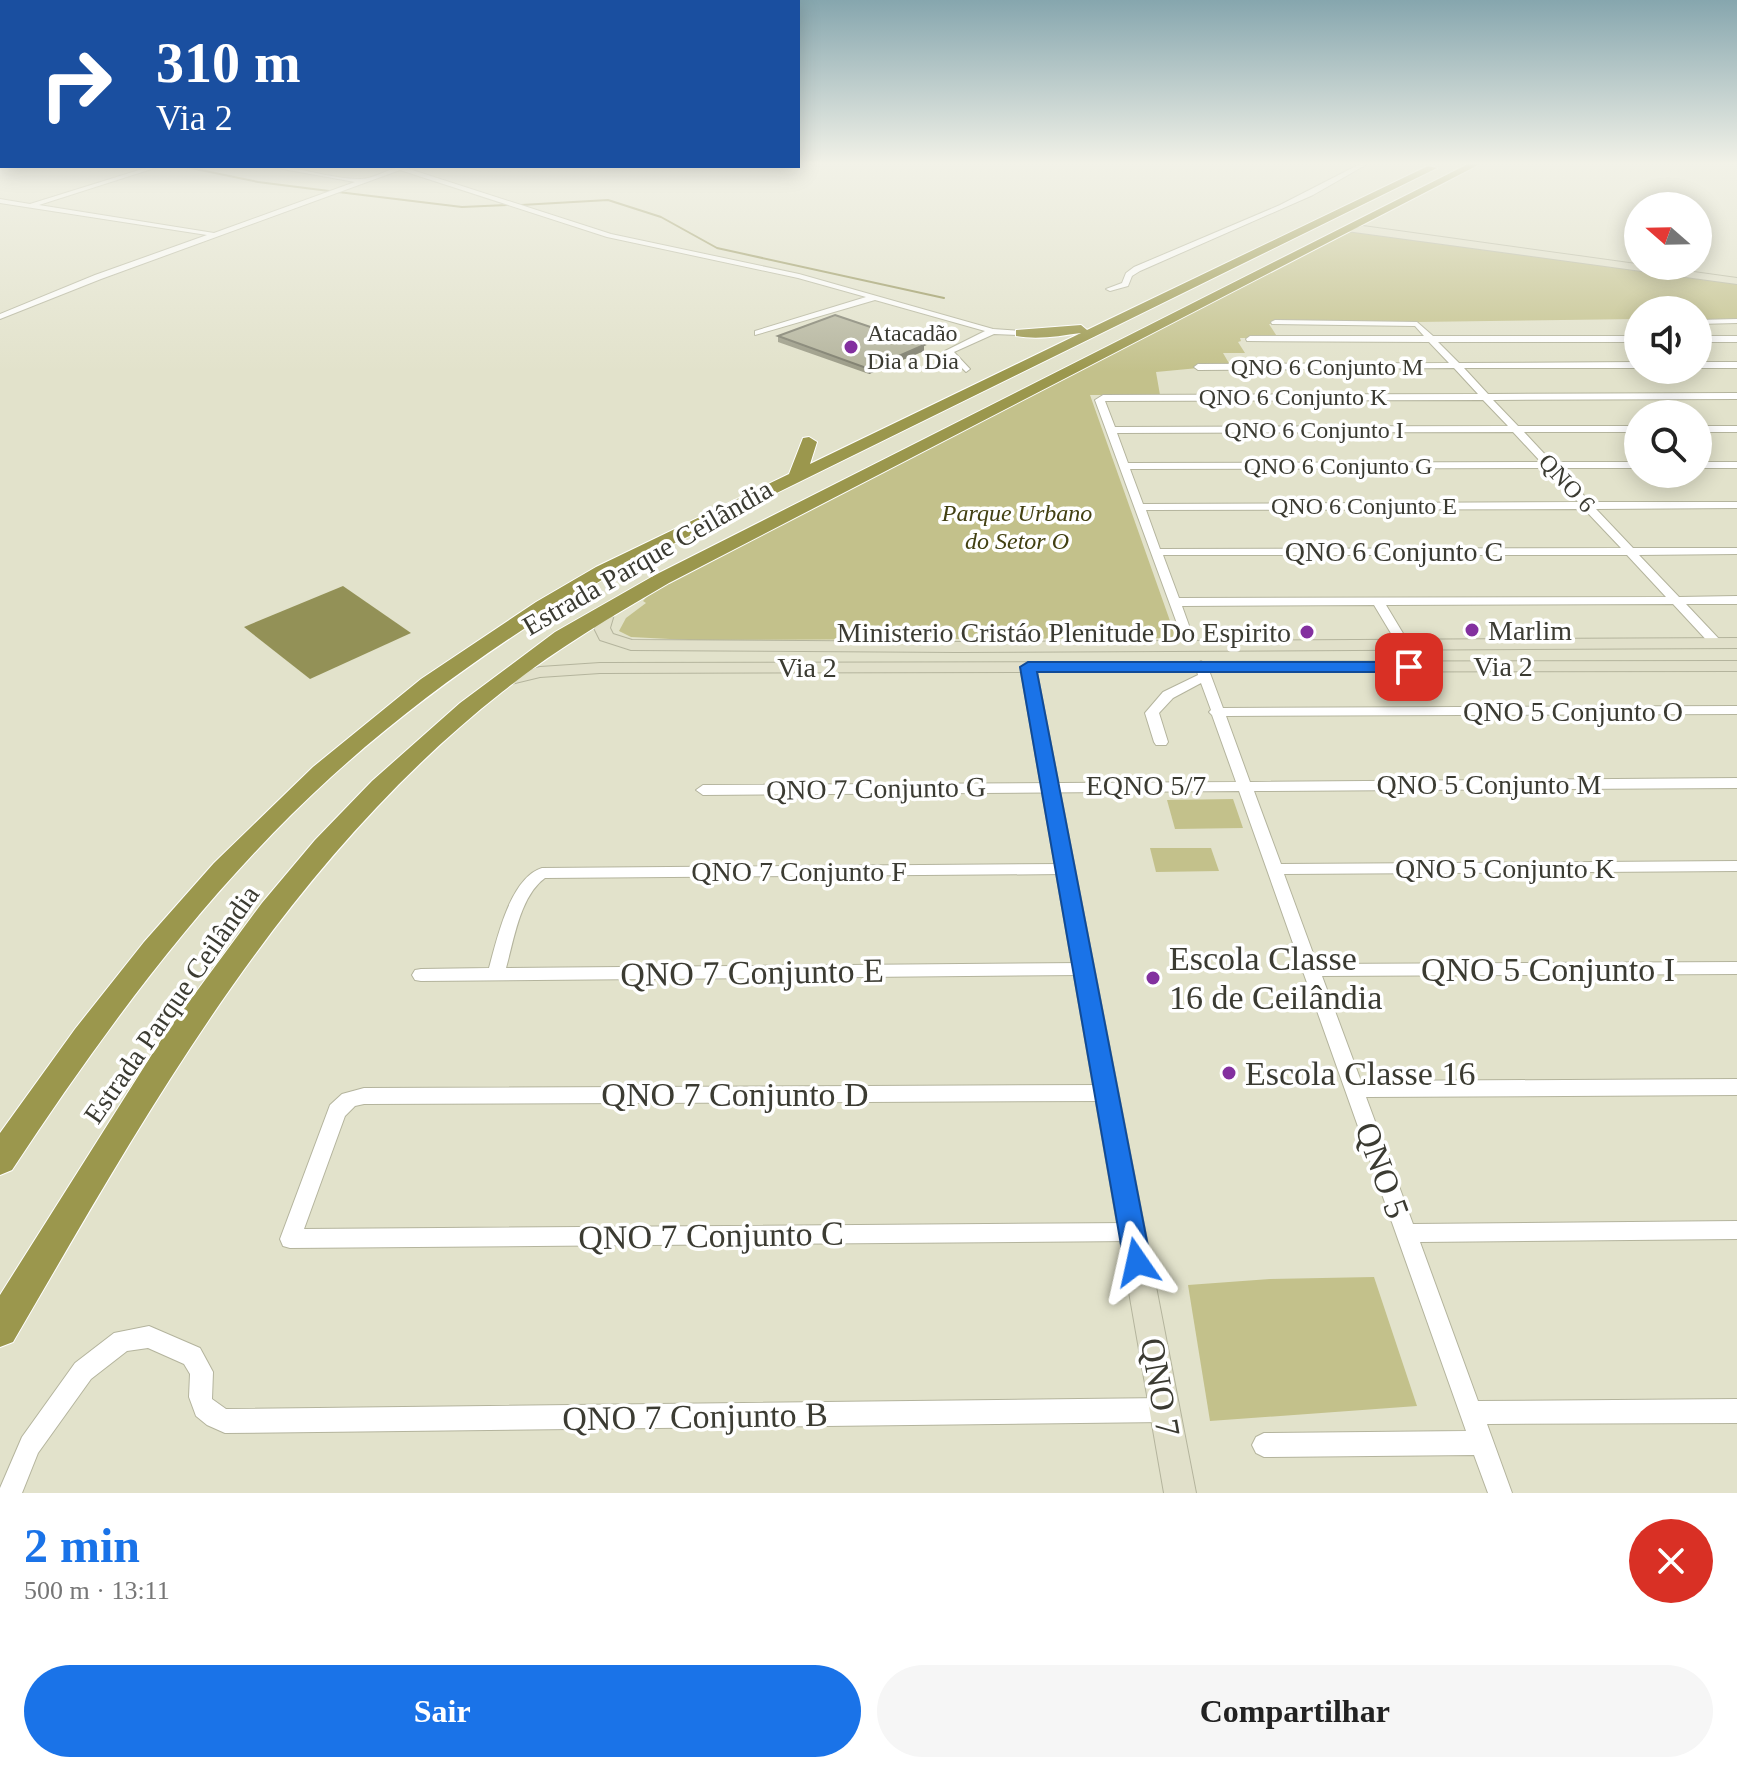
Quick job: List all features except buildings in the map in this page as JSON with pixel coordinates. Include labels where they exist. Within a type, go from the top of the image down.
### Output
[{"type":"highway","name":"Estrada Parque Ceilândia","points":[[0,1329],[123,1127],[245,943],[327,844],[381,787],[503,681],[563,637],[607,611],[1302,233]]},
{"type":"highway","name":"Estrada Parque Ceilândia","points":[[0,1160],[75,1050],[179,920],[247,844],[390,714],[475,651],[570,590],[922,415],[1141,310],[1171,306],[1337,233]]},
{"type":"highway","points":[[1021,333],[1080,329],[1148,301],[1171,306]]},
{"type":"highway","points":[[1141,310],[1150,316],[1171,306]]},
{"type":"highway","points":[[922,415],[957,392],[966,377],[966,369]]},
{"type":"highway","points":[[796,479],[809,442]]},
{"type":"main road","points":[[1391,233],[1624,263]]},
{"type":"main road","points":[[1438,233],[1624,258]]},
{"type":"main road","points":[[1712,270],[1737,273]]},
{"type":"main road","points":[[1712,277],[1737,281]]},
{"type":"main road","name":"Via 2","points":[[607,611],[602,628],[606,637],[631,645],[958,647],[1737,643]]},
{"type":"main road","points":[[1428,646],[1439,652],[1442,663],[1439,667]]},
{"type":"main road","points":[[1461,646],[1462,657],[1473,666]]},
{"type":"main road","points":[[958,647],[949,655],[950,661],[961,666]]},
{"type":"main road","name":"Via 2","points":[[503,681],[540,672],[600,668],[961,666],[1203,671],[1473,666],[1737,666]]},
{"type":"main road","name":"QNO 7","points":[[1028,667],[1180,1493]]},
{"type":"main road","points":[[0,1137],[75,1050]]},
{"type":"street","points":[[207,233],[216,234]]},
{"type":"street","points":[[0,317],[220,233]]},
{"type":"street","points":[[599,233],[799,276],[993,331],[1021,333]]},
{"type":"street","points":[[1110,289],[1125,284],[1129,275],[1137,269],[1224,233]]},
{"type":"street","points":[[758,333],[877,297]]},
{"type":"street","points":[[1712,322],[1737,321]]},
{"type":"street","name":"QNO 6","points":[[1275,322],[1417,324],[1716,643]]},
{"type":"street","points":[[966,369],[949,351],[993,331]]},
{"type":"street","points":[[1250,339],[1624,339]]},
{"type":"street","points":[[1712,339],[1737,339]]},
{"type":"street","name":"QNO 6 Conjunto M","points":[[1198,367],[1624,365]]},
{"type":"street","points":[[1712,365],[1737,365]]},
{"type":"street","name":"QNO 6 Conjunto K","points":[[1111,430],[1101,399],[1737,396]]},
{"type":"street","name":"QNO 6 Conjunto I","points":[[1111,430],[1624,429]]},
{"type":"street","points":[[1712,429],[1737,429]]},
{"type":"street","points":[[1111,430],[1190,645]]},
{"type":"street","name":"QNO 6 Conjunto G","points":[[1125,466],[1624,465]]},
{"type":"street","points":[[1712,465],[1737,465]]},
{"type":"street","name":"QNO 6 Conjunto E","points":[[1140,507],[1737,505]]},
{"type":"street","name":"QNO 6 Conjunto C","points":[[1157,552],[1737,551]]},
{"type":"street","points":[[1175,602],[1737,600]]},
{"type":"street","points":[[1378,601],[1404,645]]},
{"type":"street","points":[[1161,742],[1152,713],[1160,700],[1203,671]]},
{"type":"street","name":"QNO 5","points":[[1203,671],[1500,1493]]},
{"type":"street","name":"QNO 5 Conjunto O","points":[[1216,712],[1737,710]]},
{"type":"street","name":"QNO 5 Conjunto M","points":[[1242,785],[1737,783]]},
{"type":"street","name":"EQNO 5/7","points":[[1050,786],[1242,785]]},
{"type":"street","name":"QNO 7 Conjunto G","points":[[703,790],[1050,786]]},
{"type":"street","name":"QNO 5 Conjunto K","points":[[1274,869],[1737,866]]},
{"type":"street","name":"QNO 7 Conjunto F","points":[[495,975],[522,894],[534,876],[542,873],[1065,869]]},
{"type":"street","name":"QNO 5 Conjunto I","points":[[1311,970],[1737,968]]},
{"type":"street","name":"QNO 7 Conjunto E","points":[[421,975],[1083,969]]},
{"type":"street","points":[[1354,1089],[1737,1087]]},
{"type":"street","name":"QNO 7 Conjunto D","points":[[290,1239],[337,1111],[349,1100],[364,1096],[1107,1093]]},
{"type":"street","points":[[1406,1233],[1737,1230]]},
{"type":"street","name":"QNO 7 Conjunto C","points":[[290,1239],[1132,1232]]},
{"type":"street","name":"QNO 7 Conjunto B","points":[[10,1493],[30,1445],[83,1371],[122,1341],[149,1337],[192,1356],[202,1372],[199,1400],[206,1413],[225,1421],[1165,1410]]},
{"type":"street","points":[[1472,1413],[1737,1411]]},
{"type":"street","points":[[1264,1445],[1483,1443]]},
{"type":"green space","name":"Parque Urbano do Setor O","points":[[1349,233],[1624,266],[1624,280],[1712,278],[1737,281],[1737,319],[1712,319],[1712,296],[1624,296],[1624,319],[1269,324],[1278,338],[1240,338],[1238,342],[1245,353],[1223,353],[1230,365],[1156,372],[1160,395],[1090,395],[1175,635],[1173,638],[689,640],[631,637],[619,631],[626,618],[646,603],[643,601],[653,590]]},
{"type":"green space","points":[[1233,799],[1243,828],[1175,829],[1167,800]]},
{"type":"green space","points":[[1150,848],[1211,848],[1219,871],[1156,872]]},
{"type":"green space","points":[[1374,1277],[1417,1406],[1210,1421],[1188,1285],[1270,1279]]},
{"type":"shaded area","points":[[343,586],[411,633],[310,679],[244,627]]},
{"type":"waterway","points":[[689,233],[717,248],[944,298]]},
{"type":"place","name":"Atacadão Dia a Dia","points":[[851,347]]},
{"type":"place","name":"Marlim","points":[[1472,630]]},
{"type":"place","name":"Ministerio Cristáo Plenitude Do Espirito","points":[[1307,632]]},
{"type":"place","name":"Escola Classe 16 de Ceilândia","points":[[1153,978]]},
{"type":"place","name":"Escola Classe 16","points":[[1229,1073]]},
{"type":"route","points":[[1137,1262],[1028,667],[1409,667]]}]
